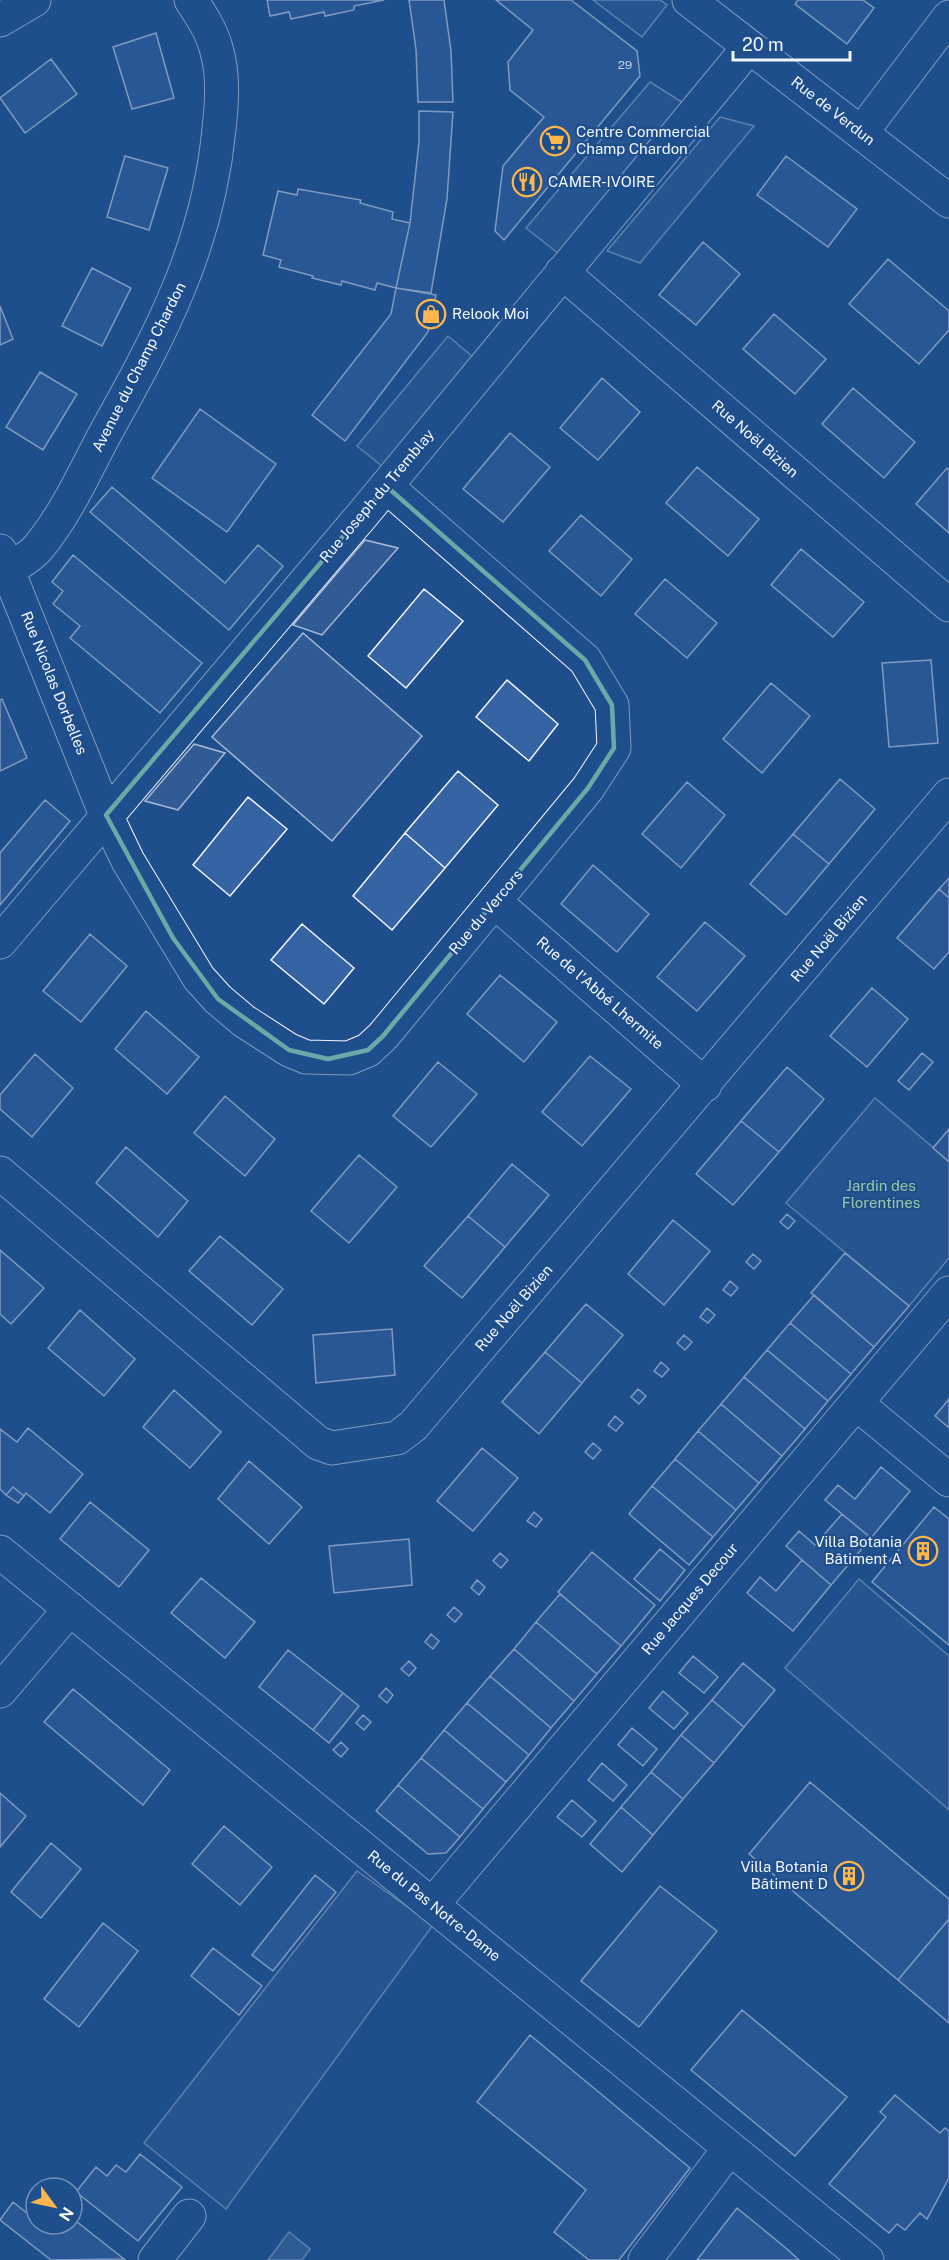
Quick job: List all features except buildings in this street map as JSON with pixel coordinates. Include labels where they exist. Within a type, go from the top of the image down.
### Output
[{"type":"street","points":[[0,20],[34,0]]},
{"type":"street","name":"Avenue du Champ Chardon","points":[[4,561],[36,550],[60,516],[133,384],[188,269],[216,156],[221,107],[221,70],[216,46],[204,18],[191,0]]},
{"type":"street","name":"Rue de Verdun","points":[[689,0],[949,201]]},
{"type":"street","points":[[861,133],[949,17]]},
{"type":"street","name":"Rue Joseph du Tremblay","points":[[0,942],[386,486],[749,47]]},
{"type":"street","name":"Rue Noël Bizien","points":[[562,272],[949,605]]},
{"type":"street","name":"Rue du Vercors","points":[[106,815],[128,861],[199,978],[218,999],[244,1021],[289,1050],[306,1057],[349,1058],[368,1050],[495,902],[588,788],[614,748],[612,705],[585,660],[386,486]]},
{"type":"street","name":"Rue Nicolas Dorbelles","points":[[4,561],[106,815]]},
{"type":"street","name":"Rue Noël Bizien","points":[[0,1173],[318,1443],[332,1448],[397,1438],[413,1426],[949,795]]},
{"type":"street","name":"Rue de l'Abbé Lhermite","points":[[495,902],[705,1085]]},
{"type":"street","name":"Rue Jacques Decour","points":[[432,1905],[949,1293]]},
{"type":"street","points":[[856,1403],[949,1480]]},
{"type":"street","name":"Rue du Pas Notre-Dame","points":[[0,1552],[867,2260]]},
{"type":"street","points":[[0,1691],[70,1609]]},
{"type":"street","points":[[645,2260],[729,2149]]},
{"type":"street","points":[[155,2260],[189,2216]]},
{"type":"highlighted area","points":[[386,486],[585,660],[612,705],[614,748],[588,788],[383,1036],[368,1050],[328,1059],[289,1050],[218,999],[173,938],[106,815]]},
{"type":"shaded area","points":[[593,0],[660,0],[667,5],[642,37]]},
{"type":"shaded area","points":[[650,82],[685,104],[559,254],[526,228]]},
{"type":"shaded area","points":[[720,117],[754,126],[640,263],[607,251]]},
{"type":"shaded area","points":[[448,336],[473,357],[382,466],[357,446]]},
{"type":"shaded area","points":[[365,540],[398,548],[322,635],[293,625]]},
{"type":"shaded area","points":[[303,633],[422,736],[332,841],[212,737]]},
{"type":"shaded area","points":[[194,744],[225,753],[178,810],[145,801]]},
{"type":"shaded area","name":"Jardin des Florentines","points":[[875,1098],[949,1161],[949,1258],[909,1306],[786,1203]]},
{"type":"shaded area","points":[[859,1579],[949,1656],[949,1810],[785,1668]]},
{"type":"shaded area","points":[[357,1871],[433,1925],[226,2209],[144,2143]]},
{"type":"shaded area","points":[[289,2232],[310,2249],[302,2260],[268,2260]]},
{"type":"place","name":"Centre Commercial Champ Chardon","points":[[555,141]]},
{"type":"place","name":"CAMER-IVOIRE","points":[[527,182]]},
{"type":"place","name":"Relook Moi","points":[[431,314]]},
{"type":"place","name":"Villa Botania Bâtiment A","points":[[923,1551]]},
{"type":"place","name":"Villa Botania Bâtiment D","points":[[849,1876]]}]
